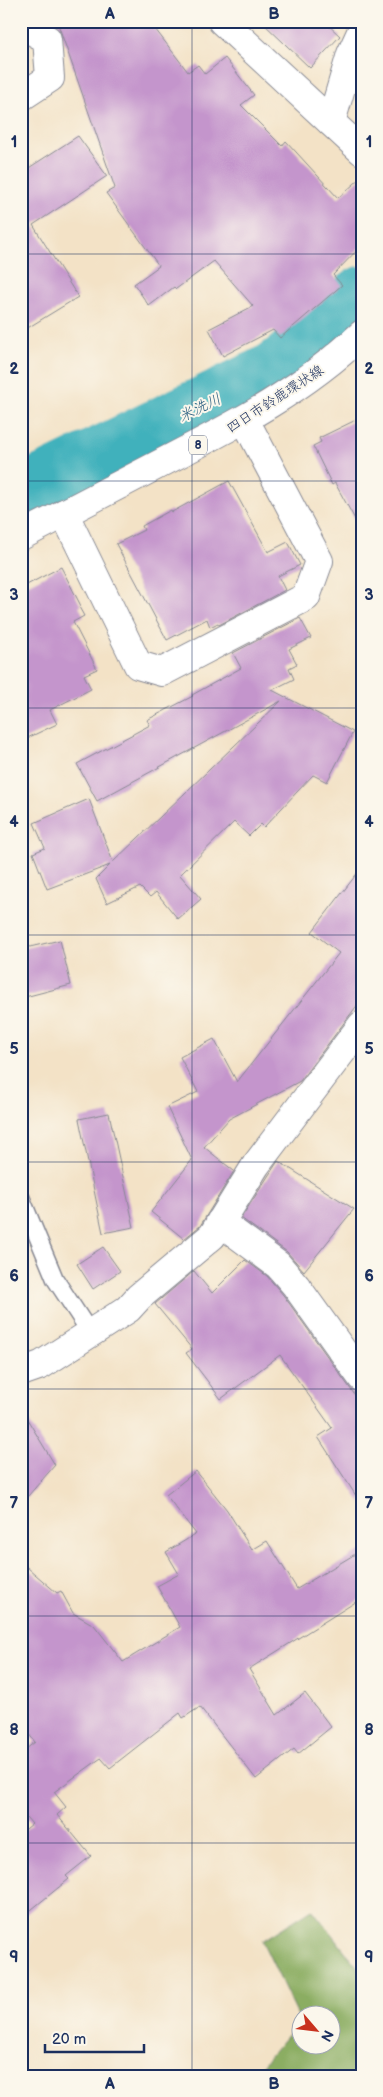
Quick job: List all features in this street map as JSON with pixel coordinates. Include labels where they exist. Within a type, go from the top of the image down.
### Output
[{"type":"street","points":[[222,21],[362,151]]},
{"type":"street","points":[[21,25],[47,39],[50,78],[21,97]]},
{"type":"street","points":[[331,122],[351,54],[362,30]]},
{"type":"street","name":"四日市鈴鹿環状線","points":[[21,536],[245,420],[303,384],[362,334]]},
{"type":"street","points":[[64,513],[138,665],[162,672],[306,597],[319,561],[245,420]]},
{"type":"street","points":[[21,1372],[41,1365],[128,1309],[139,1297],[212,1236],[256,1165],[362,1025]]},
{"type":"street","points":[[220,1222],[258,1248],[278,1265],[296,1286],[362,1378]]},
{"type":"lane","points":[[21,1197],[55,1279],[90,1334]]},
{"type":"green space","points":[[312,1909],[362,1973],[362,2076],[253,2076],[290,2032],[290,2054],[340,2054],[340,2004],[292,2004],[262,1941]]},
{"type":"building","points":[[57,21],[149,21],[188,72],[198,65],[205,74],[225,58],[254,95],[241,105],[282,146],[286,141],[338,198],[362,177],[362,245],[333,275],[342,285],[280,338],[273,330],[223,356],[209,329],[253,306],[214,261],[149,306],[134,284],[159,266],[106,193],[115,188]]},
{"type":"building","points":[[261,21],[324,21],[340,36],[310,68]]},
{"type":"building","points":[[78,136],[107,176],[33,225],[78,297],[21,332],[21,173]]},
{"type":"building","points":[[362,417],[362,532],[335,483],[332,485],[313,446],[321,442],[319,438]]},
{"type":"building","points":[[229,481],[268,552],[288,542],[300,565],[278,576],[285,590],[219,625],[218,623],[210,627],[207,619],[167,640],[116,544],[144,530],[142,526]]},
{"type":"building","points":[[61,567],[81,606],[79,607],[84,616],[73,622],[97,669],[84,675],[91,689],[50,710],[57,724],[21,741],[21,588]]},
{"type":"building","points":[[300,618],[311,638],[289,649],[297,664],[289,668],[294,679],[272,690],[353,732],[327,782],[313,775],[264,827],[261,824],[249,836],[234,822],[180,875],[201,899],[178,919],[156,892],[150,897],[140,887],[107,903],[96,879],[110,865],[47,889],[33,853],[45,848],[34,823],[89,799],[113,862],[281,701],[97,801],[77,764],[150,725],[147,720],[241,668],[233,653]]},
{"type":"building","points":[[362,867],[362,999],[300,1081],[229,1119],[204,1147],[234,1171],[200,1226],[184,1239],[151,1212],[192,1160],[167,1107],[198,1092],[180,1057],[214,1039],[237,1082],[339,953],[312,932]]},
{"type":"building","points":[[60,940],[71,985],[21,998],[21,949]]},
{"type":"building","points":[[109,1113],[134,1227],[103,1233],[79,1119]]},
{"type":"building","points":[[278,1161],[354,1209],[304,1271],[287,1252],[241,1218]]},
{"type":"building","points":[[103,1247],[120,1271],[93,1289],[77,1264]]},
{"type":"building","points":[[245,1260],[267,1276],[284,1296],[362,1405],[362,1505],[318,1437],[332,1428],[280,1355],[221,1399],[186,1353],[192,1349],[155,1304],[194,1271],[212,1293]]},
{"type":"building","points":[[21,1409],[55,1465],[21,1504]]},
{"type":"building","points":[[196,1471],[227,1510],[252,1550],[267,1541],[297,1589],[362,1550],[362,1598],[249,1669],[277,1715],[305,1693],[331,1727],[298,1754],[294,1749],[256,1779],[200,1707],[183,1718],[180,1713],[110,1768],[101,1758],[54,1792],[66,1807],[57,1815],[91,1856],[66,1876],[69,1879],[21,1918],[21,1833],[32,1824],[21,1811],[21,1753],[35,1742],[21,1724],[21,1562],[57,1593],[61,1591],[73,1613],[94,1625],[123,1662],[180,1627],[157,1586],[179,1574],[166,1552],[196,1534],[166,1495]]},
{"type":"waterway","name":"米洗川","points":[[21,495],[274,372],[321,337],[362,296]]}]
